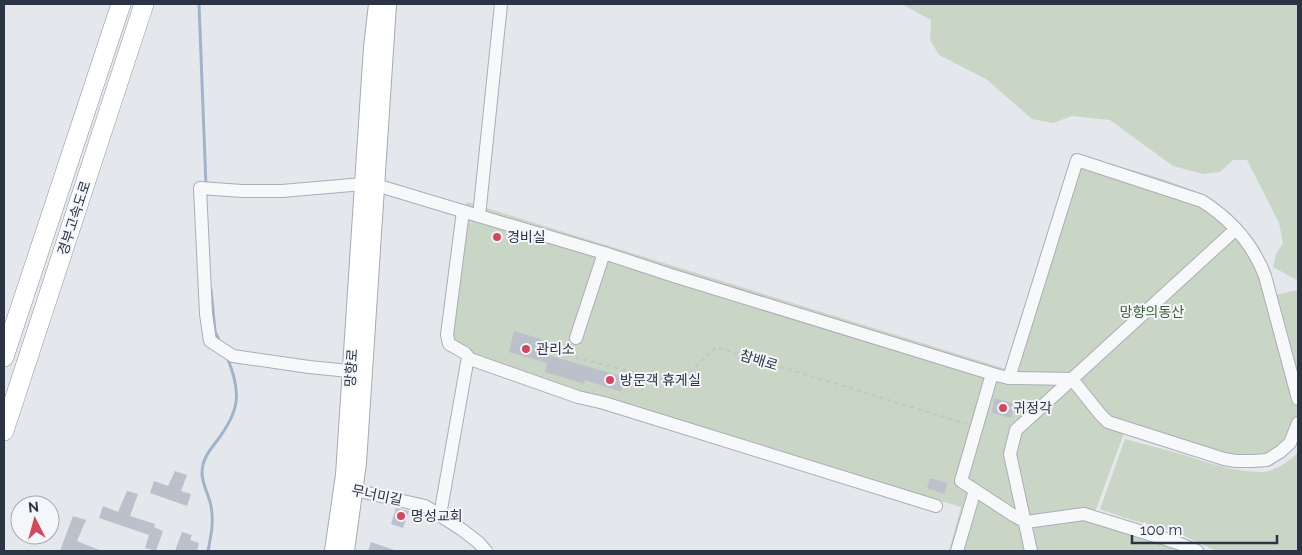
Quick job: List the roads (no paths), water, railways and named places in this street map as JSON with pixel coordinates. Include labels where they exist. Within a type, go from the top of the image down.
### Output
[{"type":"highway","name":"경부고속도로","points":[[4,356],[121,4]]},
{"type":"highway","name":"경부고속도로","points":[[4,431],[144,4]]},
{"type":"main road","name":"망향로","points":[[370,185],[372,47],[377,4]]},
{"type":"main road","name":"망향로","points":[[346,551],[370,185],[388,4]]},
{"type":"main road","name":"망향로","points":[[333,551],[349,489]]},
{"type":"street","points":[[479,216],[501,4]]},
{"type":"street","points":[[1009,378],[1077,160],[1202,201],[1219,212],[1236,229],[1258,259],[1265,276],[1298,399]]},
{"type":"street","points":[[357,371],[309,367],[233,356],[210,341],[206,314],[204,188],[242,191],[282,191],[370,185],[604,253],[992,374],[1009,378],[1072,379]]},
{"type":"street","points":[[463,212],[447,335],[449,344],[465,352],[470,360],[578,397],[604,403],[936,506]]},
{"type":"street","points":[[1031,551],[1010,454],[1016,430],[1236,229]]},
{"type":"street","points":[[576,338],[604,253]]},
{"type":"street","points":[[440,515],[468,357]]},
{"type":"street","points":[[992,374],[961,480],[1026,522],[1084,514],[1178,543],[1197,551]]},
{"type":"street","points":[[1072,379],[1108,422],[1236,461],[1267,460],[1290,443],[1298,423]]},
{"type":"street","name":"무너미길","points":[[349,489],[425,506],[478,542],[486,551]]},
{"type":"street","points":[[957,551],[975,490]]},
{"type":"waterway","points":[[199,4],[206,186]]},
{"type":"waterway","points":[[211,290],[215,331],[220,342]]},
{"type":"waterway","points":[[208,551],[212,529],[212,512],[203,481],[202,468],[208,452],[224,431],[234,411],[236,401],[235,381],[227,357]]},
{"type":"place","name":"경비실","points":[[497,237]]},
{"type":"place","name":"관리소","points":[[526,349]]},
{"type":"place","name":"방문객 휴게실","points":[[610,380]]},
{"type":"place","name":"귀정각","points":[[1003,408]]},
{"type":"place","name":"명성교회","points":[[401,516]]},
{"type":"park label","name":"망향의동산","points":[[1152,312]]}]
